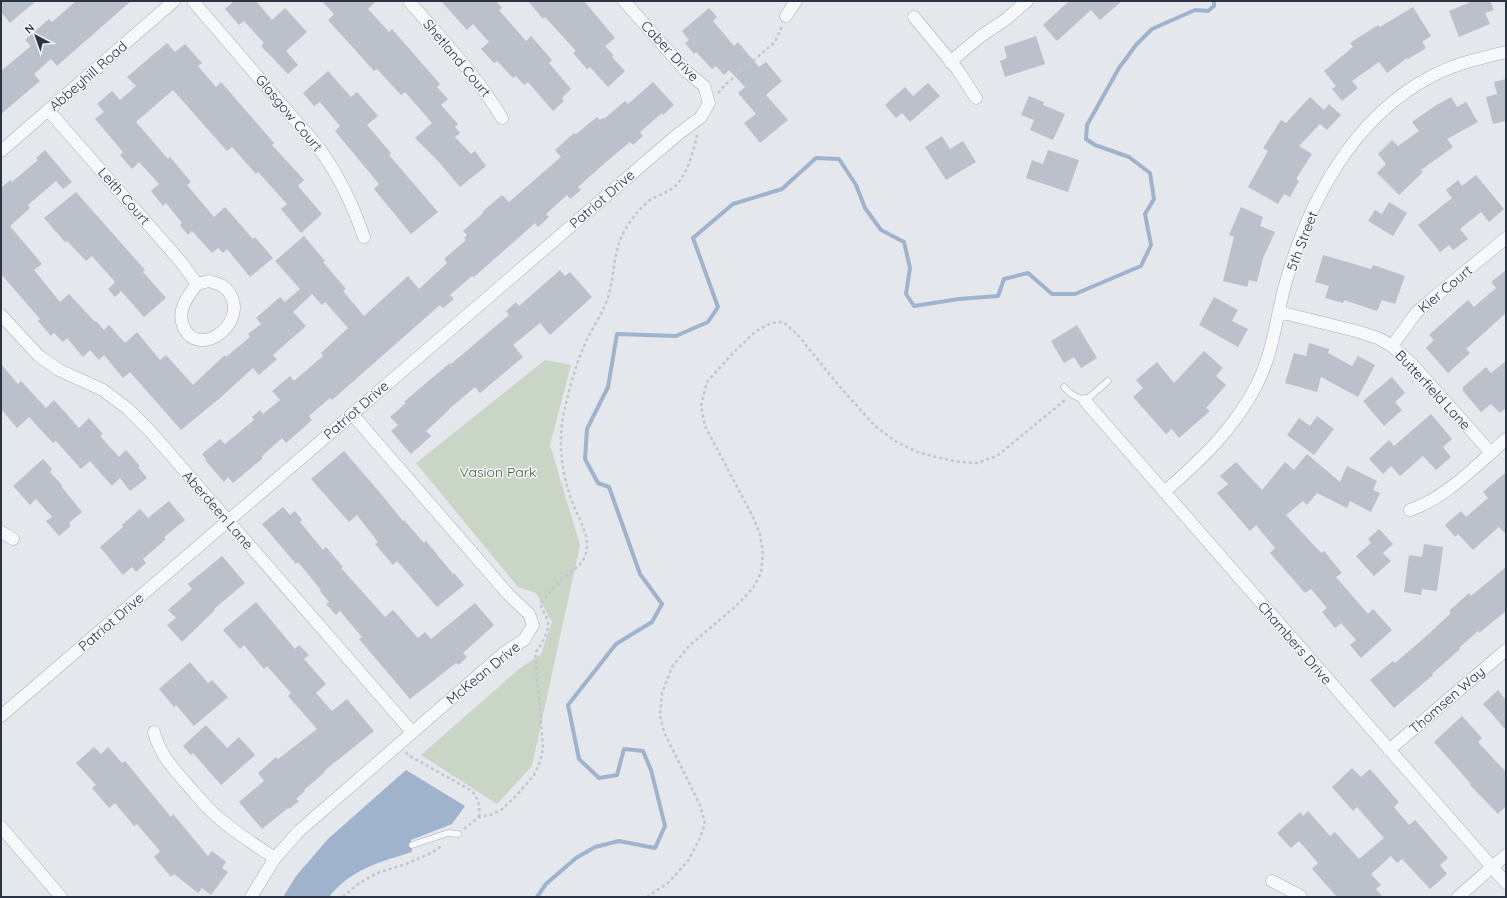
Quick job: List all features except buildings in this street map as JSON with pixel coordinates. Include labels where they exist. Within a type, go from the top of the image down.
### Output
[{"type":"street","name":"Abbeyhill Road","points":[[1,151],[174,1]]},
{"type":"street","name":"Glasgow Court","points":[[193,1],[319,148],[334,169],[344,187],[355,210],[364,237]]},
{"type":"street","name":"Shetland Court","points":[[409,1],[485,89],[502,118]]},
{"type":"street","name":"Caber Drive","points":[[624,1],[686,71],[704,86],[709,104]]},
{"type":"street","points":[[786,16],[796,1]]},
{"type":"street","points":[[950,62],[981,36],[1005,20],[1027,1]]},
{"type":"street","points":[[914,17],[967,83],[976,98]]},
{"type":"street","name":"5th Street","points":[[1164,492],[1206,454],[1228,430],[1244,408],[1266,363],[1289,271],[1305,227],[1339,162],[1361,132],[1381,111],[1402,95],[1432,76],[1476,59],[1506,52]]},
{"type":"street","name":"Patriot Drive","points":[[1,716],[677,135],[701,117],[709,104]]},
{"type":"street","name":"Leith Court","points":[[48,110],[181,262],[197,284]]},
{"type":"street","name":"Kier Court","points":[[1392,346],[1416,314],[1432,298],[1506,238]]},
{"type":"street","points":[[209,282],[220,285],[230,292],[234,304],[234,316],[227,327],[214,338],[205,341],[194,338],[185,330],[180,320],[187,298],[197,284],[209,282]]},
{"type":"street","name":"Butterfield Lane","points":[[1279,312],[1356,330],[1378,338],[1392,346],[1412,364],[1491,453]]},
{"type":"street","name":"Aberdeen Lane","points":[[1,315],[39,356],[59,370],[103,390],[128,409],[150,431],[412,732]]},
{"type":"street","name":"Chambers Drive","points":[[1085,401],[1506,883]]},
{"type":"street","name":"McKean Drive","points":[[251,897],[275,858],[299,831],[505,652],[524,640],[533,625],[530,614],[508,594],[352,414]]},
{"type":"street","points":[[1410,510],[1424,506],[1450,489],[1506,439]]},
{"type":"street","points":[[1,532],[13,539]]},
{"type":"street","name":"Thomsen Way","points":[[1389,750],[1506,650]]},
{"type":"street","points":[[154,732],[157,743],[171,766],[206,806],[229,826],[275,858]]},
{"type":"street","points":[[1,827],[61,897]]},
{"type":"street","points":[[1458,897],[1506,855]]},
{"type":"street","points":[[1272,881],[1299,894],[1301,897]]},
{"type":"lane","points":[[1064,387],[1071,394],[1085,401],[1108,381]]},
{"type":"lane","points":[[412,845],[448,833],[458,834]]},
{"type":"path","points":[[709,104],[726,84],[775,42],[786,16]]},
{"type":"path","points":[[343,897],[358,884],[377,873],[406,864],[431,853],[479,817],[490,815],[501,810],[516,796],[534,775],[540,762],[542,748],[535,653],[542,644],[548,623],[540,604],[558,583],[580,564],[586,554],[587,543],[583,528],[570,495],[563,466],[560,440],[562,419],[576,367],[584,345],[605,305],[610,289],[616,249],[624,231],[632,217],[651,200],[666,193],[679,182],[689,163],[697,139],[701,117]]},
{"type":"path","points":[[647,897],[668,883],[688,861],[699,840],[705,824],[700,805],[664,732],[660,716],[662,693],[672,667],[689,646],[736,606],[753,588],[761,573],[763,554],[760,534],[705,426],[701,406],[706,382],[756,331],[771,323],[783,322],[797,334],[840,387],[875,426],[895,441],[917,452],[960,462],[977,462],[997,456],[1071,394]]},
{"type":"path","points":[[399,744],[408,755],[472,791],[477,797],[480,805],[479,817]]},
{"type":"green space","name":"Vasion Park","points":[[545,360],[571,365],[550,445],[580,545],[532,766],[497,804],[421,755],[519,669],[541,654],[552,622],[536,593],[518,587],[416,463]]},
{"type":"water","points":[[406,770],[465,806],[452,824],[411,840],[412,852],[377,863],[356,873],[338,887],[329,897],[283,897],[296,876],[328,839]]},
{"type":"waterway","points":[[537,897],[546,884],[576,858],[595,847],[619,841],[655,848],[665,826],[651,770],[643,751],[624,749],[617,775],[599,778],[579,759],[568,705],[616,644],[652,622],[662,604],[640,574],[609,487],[598,483],[585,459],[587,429],[608,387],[617,334],[676,336],[708,322],[718,307],[693,238],[733,204],[782,189],[816,158],[839,159],[856,185],[865,208],[881,230],[904,242],[910,268],[906,294],[914,306],[959,299],[998,296],[1004,279],[1028,273],[1052,294],[1075,294],[1141,266],[1151,245],[1145,214],[1154,199],[1150,173],[1129,157],[1095,145],[1086,139],[1087,125],[1119,68],[1136,45],[1152,29],[1195,10],[1208,11],[1214,6],[1214,1]]}]
